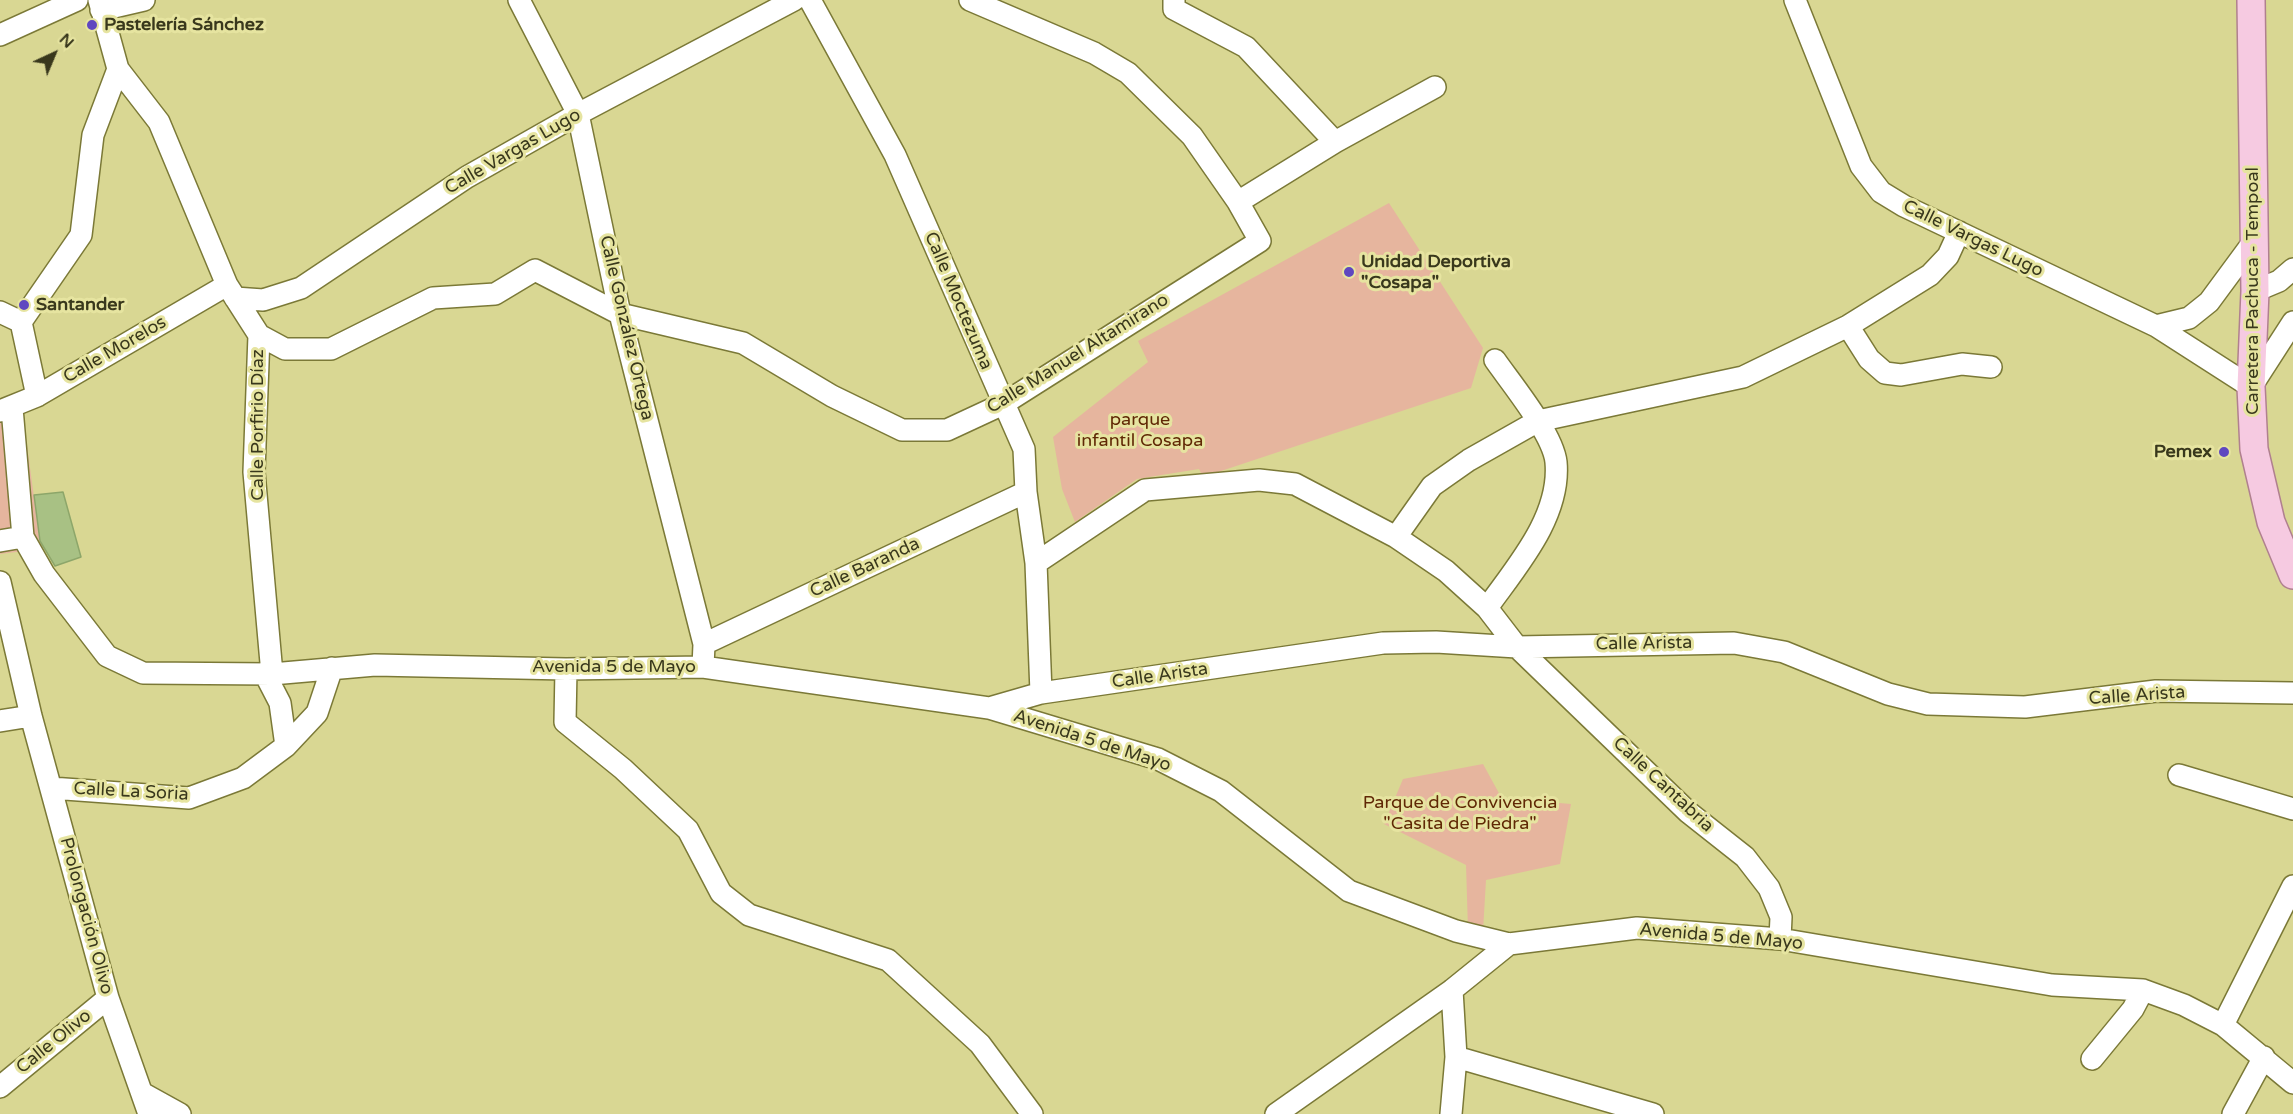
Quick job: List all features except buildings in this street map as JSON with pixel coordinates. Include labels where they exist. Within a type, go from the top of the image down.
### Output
[{"type":"main road","name":"Carretera Pachuca - Tempoal","points":[[2251,0],[2255,291],[2251,387],[2254,449],[2271,522],[2293,575]]},
{"type":"street","points":[[0,35],[76,0]]},
{"type":"street","points":[[37,396],[21,322],[81,235],[93,135],[118,69],[100,5],[144,0]]},
{"type":"street","name":"Calle González Ortega","points":[[519,0],[578,114],[620,314],[704,644],[703,667]]},
{"type":"street","name":"Calle Vargas Lugo","points":[[231,291],[263,300],[301,288],[467,177],[578,114],[794,0]]},
{"type":"street","name":"Calle Moctezuma","points":[[810,0],[895,155],[1024,449],[1026,492],[1036,563],[1041,693]]},
{"type":"street","points":[[970,0],[1094,53],[1128,73],[1192,136],[1238,202],[1335,142],[1435,87]]},
{"type":"street","points":[[1174,0],[1174,9],[1246,47],[1335,142]]},
{"type":"street","name":"Calle Vargas Lugo","points":[[1795,0],[1862,166],[1881,192],[2156,326],[2251,387]]},
{"type":"street","name":"Calle Porfirio Díaz","points":[[118,69],[159,122],[231,291],[259,335],[254,472],[268,674]]},
{"type":"street","name":"Calle Manuel Altamirano","points":[[259,335],[285,349],[331,349],[434,298],[495,294],[535,270],[620,314],[743,343],[832,396],[902,430],[947,430],[1003,404],[1260,241],[1238,202]]},
{"type":"street","points":[[1396,537],[1432,486],[1469,460],[1538,421],[1743,377],[1848,326],[1930,275],[1948,256],[1959,232]]},
{"type":"street","points":[[2156,326],[2189,318],[2209,302],[2254,241]]},
{"type":"street","points":[[2255,291],[2279,281],[2293,269]]},
{"type":"street","name":"Calle Morelos","points":[[6,410],[37,396],[231,291]]},
{"type":"street","points":[[0,312],[21,322]]},
{"type":"street","points":[[2251,387],[2293,322]]},
{"type":"street","points":[[1848,326],[1869,359],[1885,373],[1901,375],[1962,364],[1991,367]]},
{"type":"street","points":[[1487,608],[1535,541],[1552,496],[1556,461],[1538,421],[1495,360]]},
{"type":"street","points":[[0,541],[23,537],[6,410]]},
{"type":"street","name":"Calle Cantabria","points":[[1036,563],[1145,490],[1259,480],[1294,484],[1396,537],[1446,571],[1487,608],[1517,647],[1688,812],[1745,857],[1769,888],[1781,917],[1780,939]]},
{"type":"street","name":"Calle Baranda","points":[[704,644],[1026,492]]},
{"type":"street","name":"Avenida 5 de Mayo","points":[[23,537],[44,574],[107,656],[143,673],[268,674],[375,664],[566,669],[703,667],[989,708],[1158,759],[1221,791],[1349,891],[1456,931],[1509,944],[1637,928],[1780,939],[2052,985],[2143,990],[2184,1005],[2223,1025],[2293,1083]]},
{"type":"street","name":"Prolongación Olivo","points":[[0,582],[31,716],[108,998],[149,1114]]},
{"type":"street","name":"Calle Arista","points":[[989,708],[1041,693],[1383,643],[1436,642],[1517,647],[1734,643],[1784,652],[1888,694],[1928,704],[2025,707],[2156,691],[2293,693]]},
{"type":"street","name":"Calle La Soria","points":[[51,788],[189,798],[243,778],[286,746],[317,713],[332,668]]},
{"type":"street","points":[[566,669],[566,722],[623,769],[688,830],[721,893],[749,915],[888,960],[980,1044],[1032,1114]]},
{"type":"street","points":[[268,674],[280,703],[286,746]]},
{"type":"street","points":[[0,721],[31,716]]},
{"type":"street","points":[[2179,775],[2293,809]]},
{"type":"street","points":[[2223,1025],[2292,894]]},
{"type":"street","points":[[1276,1114],[1452,990],[1509,944]]},
{"type":"street","points":[[1451,1114],[1456,1057],[1452,990]]},
{"type":"street","points":[[2092,1059],[2133,1009],[2143,990]]},
{"type":"street","name":"Calle Olivo","points":[[0,1087],[108,998]]},
{"type":"street","points":[[1456,1057],[1653,1114]]},
{"type":"street","points":[[2233,1114],[2264,1057]]},
{"type":"street","points":[[142,1093],[180,1114]]},
{"type":"green space","name":"Unidad Deportiva \"Cosapa\"","points":[[1389,203],[1483,348],[1471,388],[1203,477],[1199,469],[1137,479],[1075,522],[1062,489],[1053,437],[1148,362],[1138,341]]},
{"type":"green space","points":[[23,416],[41,549],[0,554],[0,422]]},
{"type":"green space","name":"Parque de Convivencia \"Casita de Piedra\"","points":[[1483,764],[1506,806],[1536,801],[1571,804],[1560,864],[1486,880],[1483,931],[1468,929],[1466,865],[1384,824],[1403,779]]},
{"type":"place","name":"Pastelería Sánchez","points":[[92,25]]},
{"type":"place","name":"Unidad Deportiva \"Cosapa\"","points":[[1349,272]]},
{"type":"place","name":"Santander","points":[[24,305]]},
{"type":"place","name":"Pemex","points":[[2224,452]]},
{"type":"park label","name":"parque infantil Cosapa","points":[[1140,430]]}]
